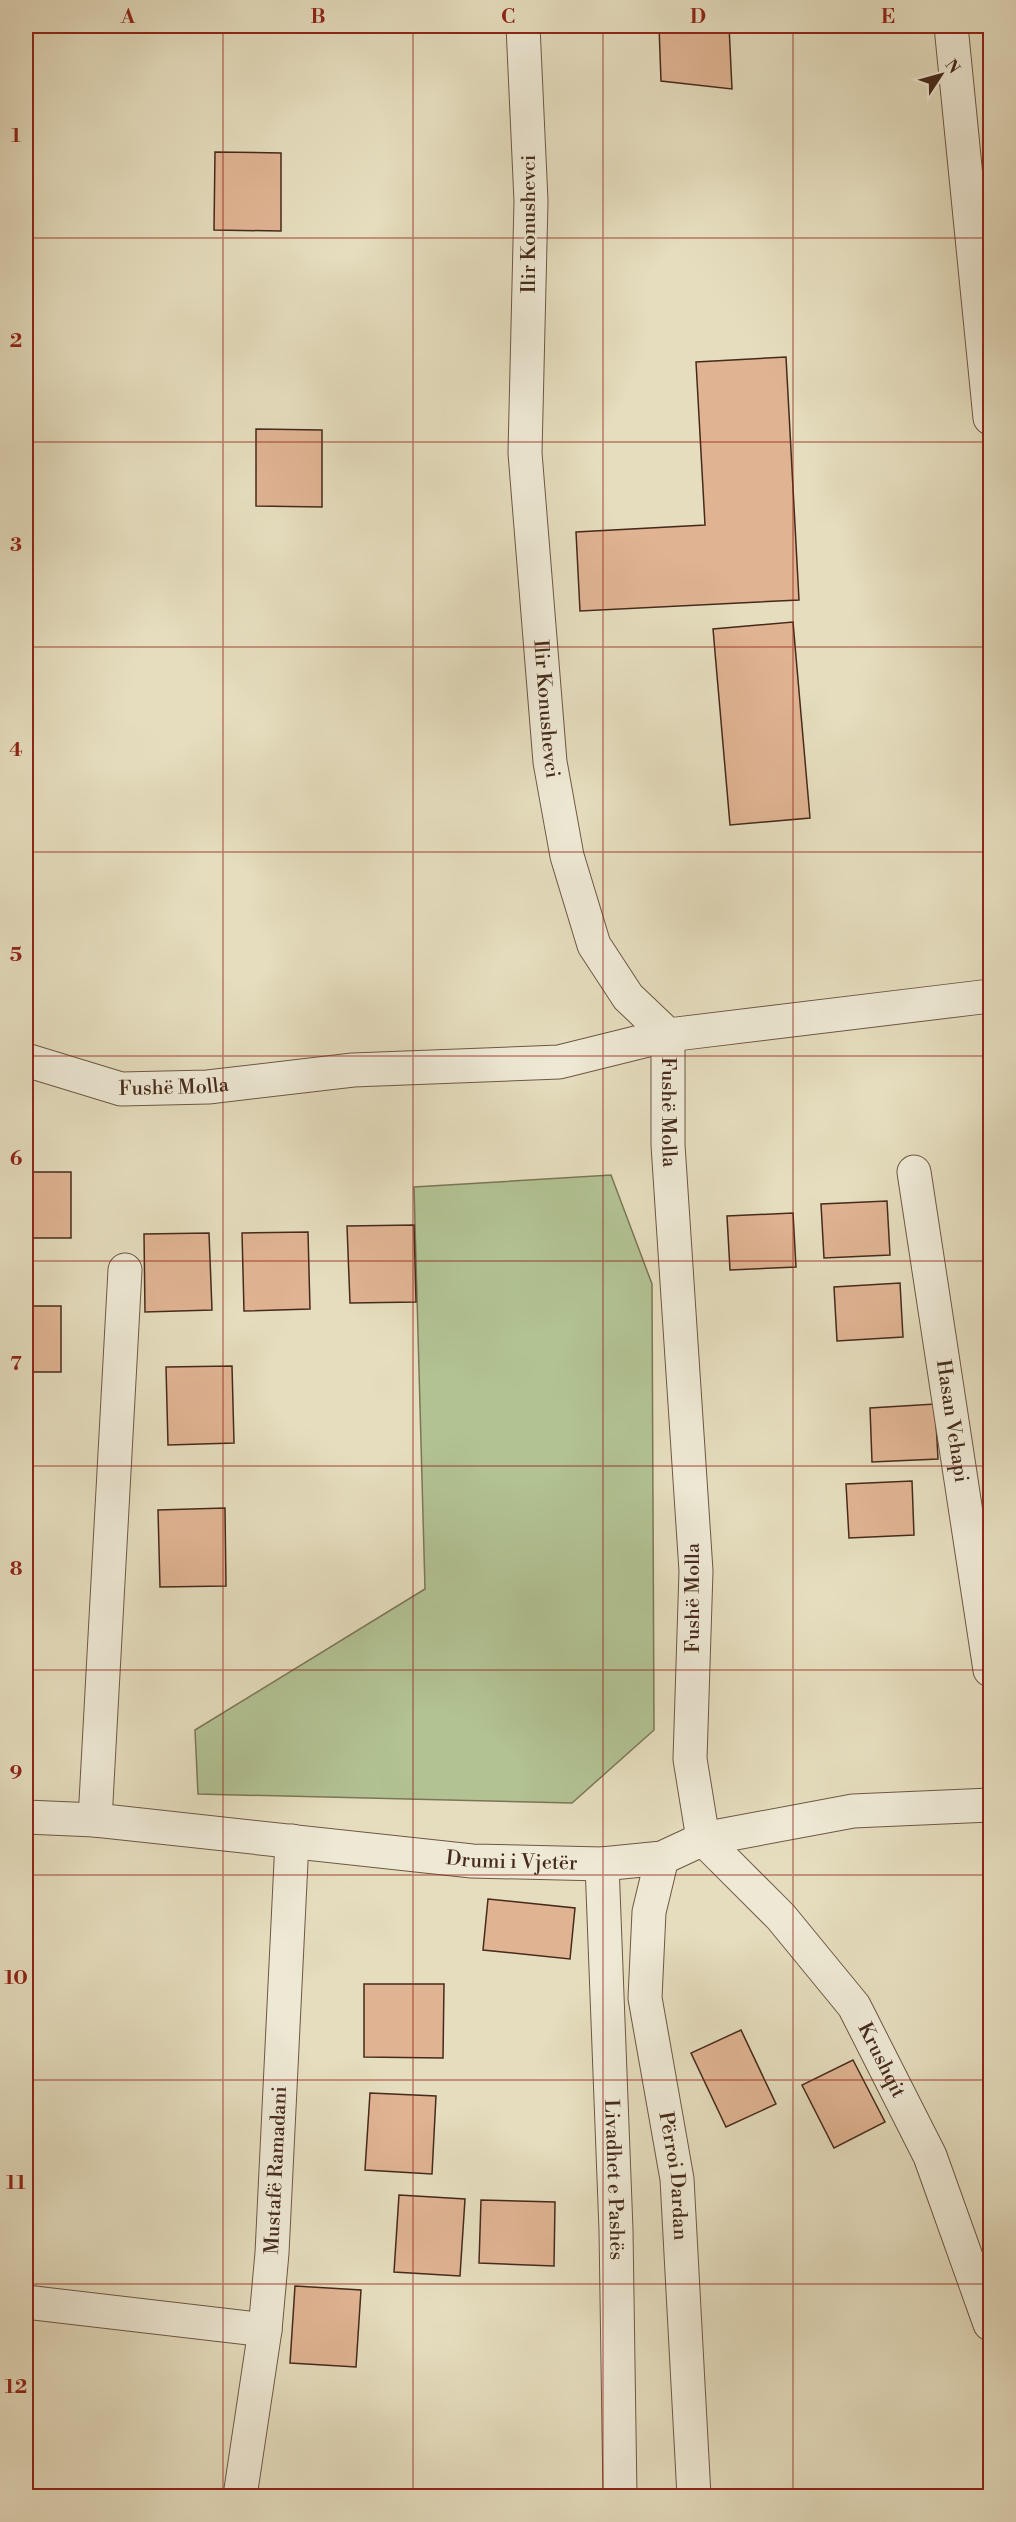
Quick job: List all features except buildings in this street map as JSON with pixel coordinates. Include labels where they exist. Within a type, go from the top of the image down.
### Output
[{"type":"street","name":"Ilir Konushevci","points":[[523,26],[531,201],[525,453],[550,762],[567,856],[594,945],[628,997],[668,1035]]},
{"type":"street","points":[[951,26],[990,418]]},
{"type":"street","points":[[668,1035],[990,996]]},
{"type":"street","name":"Fushë Molla","points":[[26,1060],[121,1089],[208,1087],[353,1070],[559,1062],[668,1035],[668,1145],[696,1571],[690,1759],[703,1839]]},
{"type":"street","name":"Hasan Vehapi","points":[[914,1172],[990,1670]]},
{"type":"street","points":[[96,1820],[125,1270]]},
{"type":"street","name":"Drumi i Vjetër","points":[[26,1817],[96,1820],[472,1861],[602,1864],[662,1858],[703,1839],[854,1811],[990,1805]]},
{"type":"street","name":"Krushqit","points":[[703,1839],[780,1917],[854,2006],[930,2156],[990,2324]]},
{"type":"street","name":"Mustafë Ramadani","points":[[240,2496],[265,2330],[272,2253],[292,1841]]},
{"type":"street","name":"Përroi Dardan","points":[[662,1858],[649,1912],[645,1998],[677,2179],[694,2496]]},
{"type":"street","name":"Livadhet e Pashës","points":[[602,1864],[616,2230],[620,2496]]},
{"type":"street","points":[[26,2302],[265,2330]]},
{"type":"green space","points":[[611,1175],[652,1284],[654,1730],[572,1803],[198,1794],[195,1730],[425,1589],[414,1187]]}]
